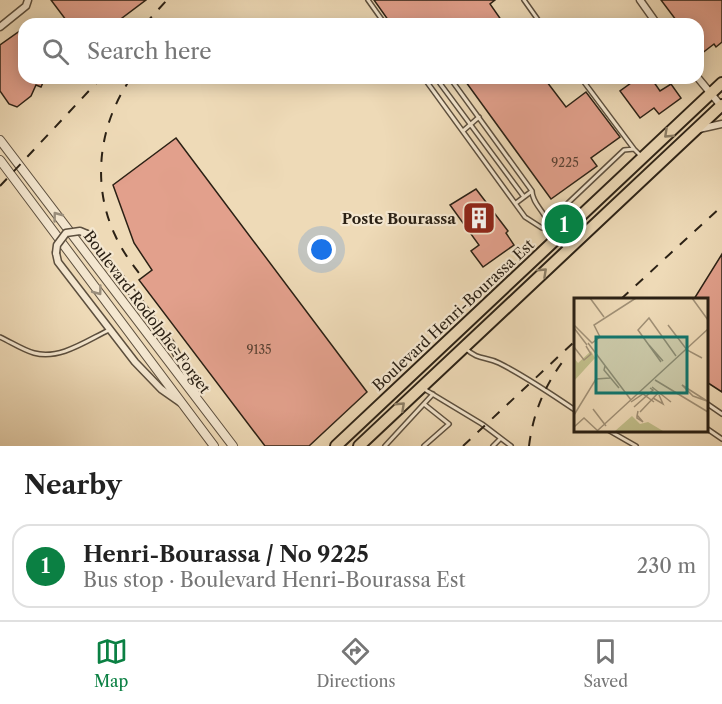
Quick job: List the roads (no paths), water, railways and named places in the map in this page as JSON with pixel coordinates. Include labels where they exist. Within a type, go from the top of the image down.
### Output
[{"type":"main road","name":"Boulevard Henri-Bourassa Est","points":[[359,446],[696,129],[719,100],[722,83]]},
{"type":"main road","name":"Boulevard Henri-Bourassa Est","points":[[336,446],[643,158],[719,100]]},
{"type":"street","points":[[0,27],[26,6],[28,0]]},
{"type":"street","points":[[640,0],[653,18]]},
{"type":"street","points":[[704,84],[719,100]]},
{"type":"street","points":[[696,129],[722,124]]},
{"type":"street","name":"Boulevard Rodolphe-Forget","points":[[0,140],[233,446]]},
{"type":"street","name":"Boulevard Rodolphe-Forget","points":[[0,160],[214,446]]},
{"type":"street","name":"Boulevard Rodolphe-Forget","points":[[181,404],[153,381],[58,262],[57,245],[66,233],[80,231],[87,234],[172,345],[203,409]]},
{"type":"lane","points":[[368,0],[381,18]]},
{"type":"lane","points":[[524,0],[538,18]]},
{"type":"lane","points":[[428,84],[525,216],[542,228],[548,228]]},
{"type":"lane","points":[[440,84],[524,197]]},
{"type":"lane","points":[[454,84],[532,191],[532,197],[548,222],[548,228],[568,249]]},
{"type":"lane","points":[[585,84],[643,158]]},
{"type":"lane","points":[[463,131],[479,117]]},
{"type":"lane","points":[[548,222],[624,150],[634,149]]},
{"type":"lane","points":[[516,203],[532,191]]},
{"type":"lane","points":[[0,337],[33,353],[47,355],[61,353],[110,329]]},
{"type":"lane","points":[[464,347],[475,356],[498,362],[574,409]]},
{"type":"lane","points":[[410,376],[421,387],[482,424],[511,446]]},
{"type":"lane","points":[[385,446],[433,394]]},
{"type":"lane","points":[[424,404],[449,424],[424,446]]},
{"type":"lane","points":[[707,404],[722,414]]},
{"type":"lane","points":[[707,429],[722,439]]},
{"type":"lane","points":[[611,431],[636,446]]},
{"type":"lane","points":[[348,435],[359,446]]},
{"type":"lane","points":[[493,446],[501,438]]},
{"type":"railway","points":[[150,18],[167,0]]},
{"type":"railway","points":[[0,186],[95,84]]},
{"type":"railway","points":[[127,84],[120,96],[106,134],[101,175],[107,215],[115,235],[142,277]]},
{"type":"railway","points":[[622,298],[722,206]]},
{"type":"railway","points":[[463,446],[574,342]]},
{"type":"railway","points":[[529,446],[540,401],[564,360]]},
{"type":"place","name":"Poste Bourassa","points":[[479,218]]},
{"type":"place","name":"Henri-Bourassa / No 9225","points":[[564,224]]}]
